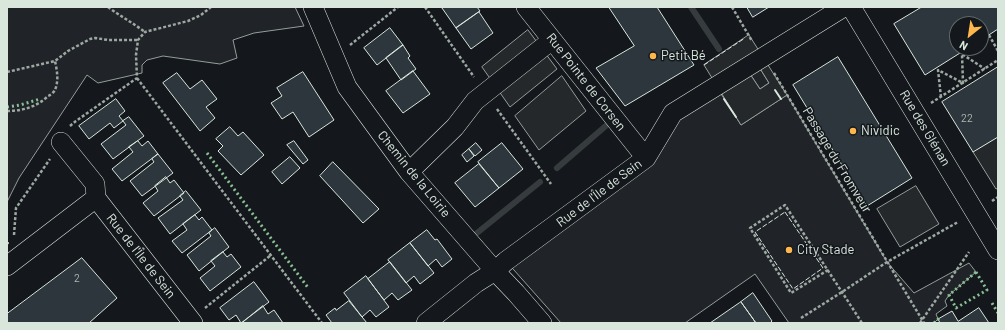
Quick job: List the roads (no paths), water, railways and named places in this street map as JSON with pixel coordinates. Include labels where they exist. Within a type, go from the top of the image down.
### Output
[{"type":"street","name":"Chemin de la Loirie","points":[[313,7],[347,87],[409,172],[542,323]]},
{"type":"street","name":"Rue Pointe de Corsen","points":[[526,7],[646,158]]},
{"type":"street","name":"Rue de l'Île de Sein","points":[[426,323],[476,283],[495,271],[506,261],[646,158],[673,113],[844,7]]},
{"type":"street","name":"Rue des Glénan","points":[[851,7],[998,250]]},
{"type":"street","points":[[409,172],[455,127],[475,101],[552,40]]},
{"type":"street","name":"Rue de l'Île de Sein","points":[[61,142],[95,184],[96,198],[189,317]]},
{"type":"street","points":[[7,266],[96,198]]},
{"type":"waterway","points":[[691,7],[719,49]]},
{"type":"waterway","points":[[557,168],[608,124]]},
{"type":"waterway","points":[[477,233],[540,182]]},
{"type":"place","name":"Petit Bé","points":[[653,56]]},
{"type":"place","name":"Nividic","points":[[853,131]]},
{"type":"place","name":"City Stade","points":[[789,250]]}]
